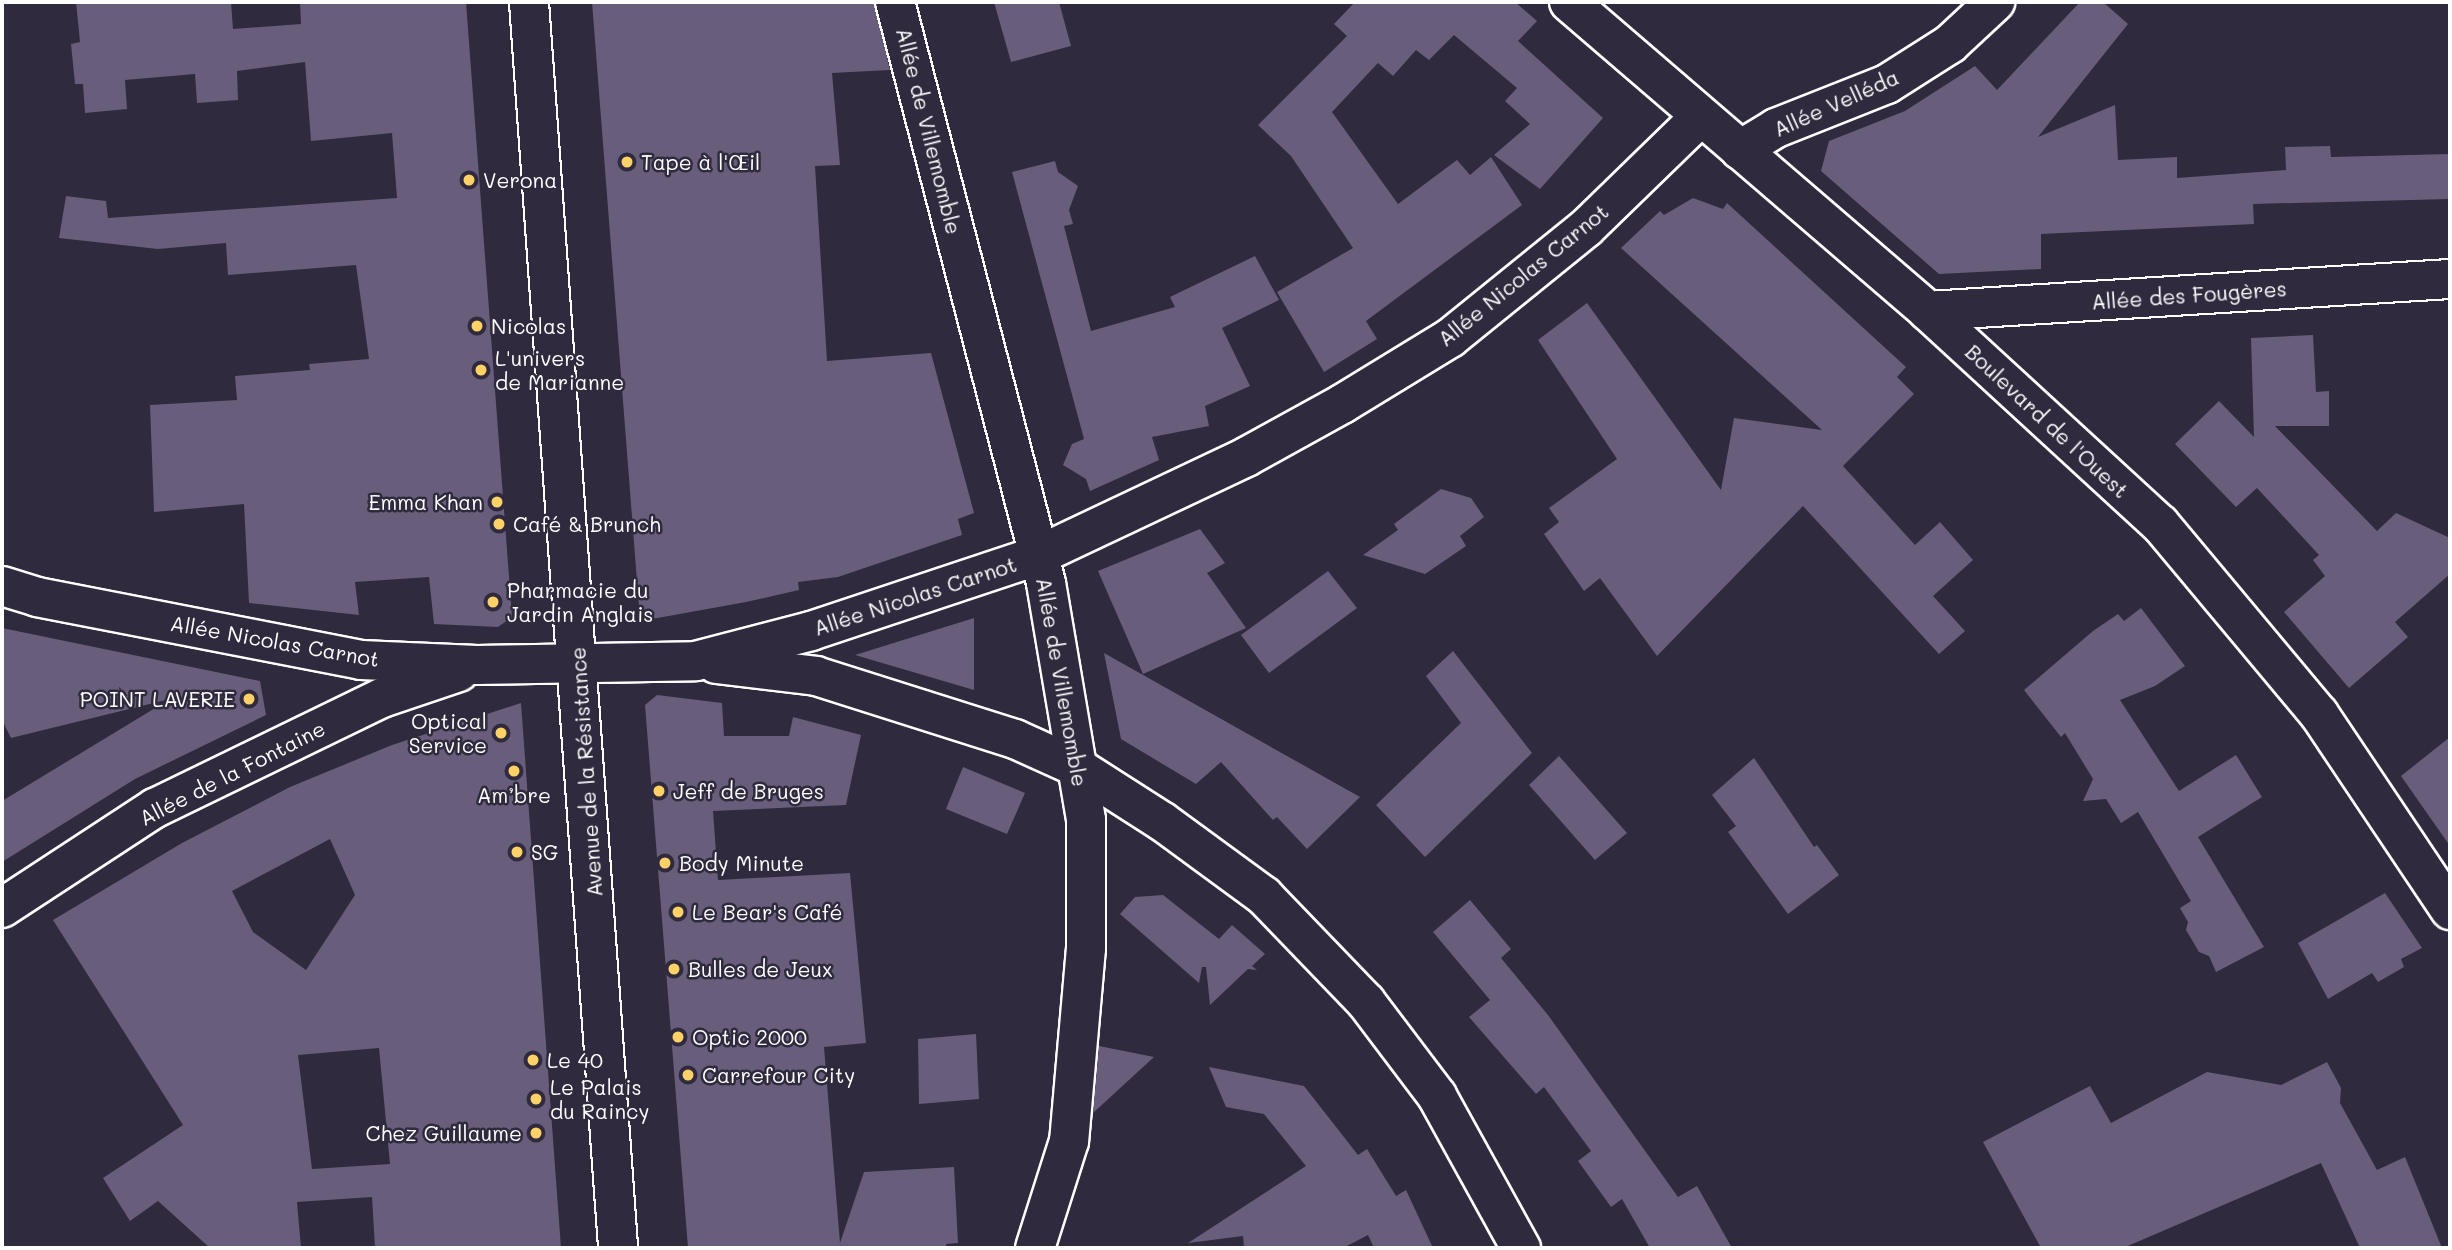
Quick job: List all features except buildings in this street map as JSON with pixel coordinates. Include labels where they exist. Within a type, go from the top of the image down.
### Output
[{"type":"street","name":"Avenue de la Résistance","points":[[530,2],[579,664],[618,1248]]},
{"type":"street","name":"Allée de Villemomble","points":[[895,2],[1039,555],[1086,820],[1086,947],[1069,1141],[1035,1248]]},
{"type":"street","name":"Boulevard de l'Ouest","points":[[1569,2],[1928,311],[2160,524],[2319,714],[2450,910]]},
{"type":"street","name":"Allée Velléda","points":[[1740,150],[1776,128],[1887,84],[1950,44],[1995,2]]},
{"type":"street","name":"Allée Nicolas Carnot","points":[[2,586],[37,597],[361,660],[477,665],[696,661],[811,631],[1039,555],[1246,457],[1450,338],[1586,228],[1700,117]]},
{"type":"street","name":"Allée des Fougères","points":[[1928,311],[2450,279]]},
{"type":"street","points":[[696,661],[816,676],[1015,739],[1077,768],[1163,822],[1265,896],[1366,1002],[1437,1096],[1521,1248]]},
{"type":"street","name":"Allée de la Fontaine","points":[[2,908],[155,808],[382,698],[477,665]]},
{"type":"place","name":"Tape à l'Œil","points":[[627,162]]},
{"type":"place","name":"Verona","points":[[469,180]]},
{"type":"place","name":"Nicolas","points":[[477,326]]},
{"type":"place","name":"L'univers de Marianne","points":[[481,370]]},
{"type":"place","name":"Emma Khan","points":[[497,502]]},
{"type":"place","name":"Café & Brunch","points":[[499,524]]},
{"type":"place","name":"Pharmacie du Jardin Anglais","points":[[493,602]]},
{"type":"place","name":"POINT LAVERIE","points":[[249,699]]},
{"type":"place","name":"Optical Service","points":[[501,733]]},
{"type":"place","name":"Am’bre","points":[[514,771]]},
{"type":"place","name":"Jeff de Bruges","points":[[659,791]]},
{"type":"place","name":"SG","points":[[517,852]]},
{"type":"place","name":"Body Minute","points":[[665,863]]},
{"type":"place","name":"Le Bear's Café","points":[[678,912]]},
{"type":"place","name":"Bulles de Jeux","points":[[674,969]]},
{"type":"place","name":"Optic 2000","points":[[678,1037]]},
{"type":"place","name":"Le 40","points":[[533,1060]]},
{"type":"place","name":"Carrefour City","points":[[688,1075]]},
{"type":"place","name":"Le Palais du Raincy","points":[[536,1099]]},
{"type":"place","name":"Chez Guillaume","points":[[536,1133]]}]
